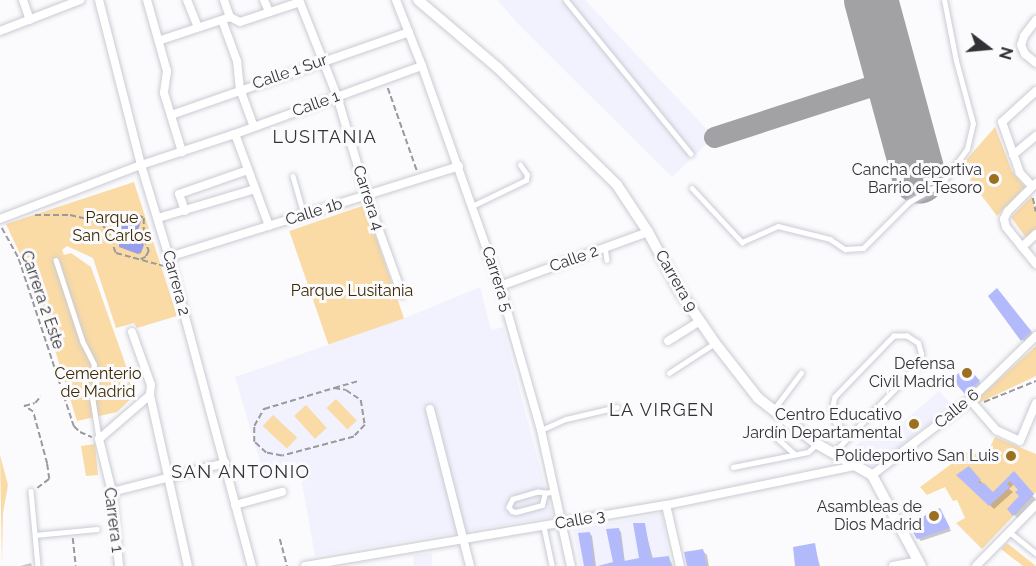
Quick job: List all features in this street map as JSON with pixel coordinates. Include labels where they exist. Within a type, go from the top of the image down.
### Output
[{"type":"street","points":[[22,0],[30,20]]},
{"type":"street","points":[[0,31],[30,20],[60,4],[80,0]]},
{"type":"street","name":"Carrera 2","points":[[99,0],[102,34],[158,218],[252,566]]},
{"type":"street","points":[[147,0],[161,40],[168,77],[164,93],[182,152]]},
{"type":"street","points":[[187,0],[198,27]]},
{"type":"street","points":[[224,0],[237,61],[240,90],[254,127]]},
{"type":"street","points":[[264,0],[269,12]]},
{"type":"street","name":"Carrera 5","points":[[396,0],[459,166],[500,286],[541,430],[571,566]]},
{"type":"street","name":"Carrera 9","points":[[418,0],[498,68],[617,185],[648,232],[680,292],[715,343],[758,398],[817,444],[873,475]]},
{"type":"street","points":[[161,40],[226,18],[240,22],[299,1]]},
{"type":"street","name":"Carrera 4","points":[[299,1],[337,96],[367,197],[402,294]]},
{"type":"street","points":[[1036,20],[1024,36],[1022,45],[1025,54],[1036,63]]},
{"type":"street","name":"Calle 1 Sur","points":[[171,115],[323,60],[409,32]]},
{"type":"street","name":"Calle 1","points":[[0,219],[141,165],[235,134],[422,66]]},
{"type":"street","points":[[1036,91],[1002,122],[1020,173],[1034,188],[1008,211],[1004,219],[1006,227],[1036,264]]},
{"type":"street","points":[[235,134],[269,226]]},
{"type":"street","points":[[1013,155],[1036,136]]},
{"type":"street","name":"Calle 1b","points":[[170,261],[269,226],[367,197],[459,166]]},
{"type":"street","points":[[185,211],[179,194],[248,170]]},
{"type":"street","points":[[158,218],[255,189]]},
{"type":"street","name":"Calle 2","points":[[500,286],[648,232]]},
{"type":"street","points":[[1022,247],[1036,234]]},
{"type":"street","points":[[668,341],[700,321]]},
{"type":"street","points":[[132,332],[151,385],[150,395],[188,566]]},
{"type":"street","name":"Calle 6","points":[[873,475],[972,403],[1036,336]]},
{"type":"street","points":[[99,439],[150,395]]},
{"type":"street","points":[[972,403],[996,430],[1020,441],[1036,403]]},
{"type":"street","points":[[430,409],[470,566]]},
{"type":"street","name":"Carrera 1","points":[[99,439],[112,492],[119,566]]},
{"type":"street","points":[[112,492],[225,463]]},
{"type":"street","name":"Calle 3","points":[[305,566],[348,562],[563,524],[855,466]]},
{"type":"street","points":[[873,475],[920,564],[892,566]]},
{"type":"street","points":[[235,505],[282,492]]},
{"type":"street","points":[[666,505],[680,566]]},
{"type":"street","points":[[976,566],[1036,506]]},
{"type":"lane","points":[[566,0],[691,154]]},
{"type":"lane","points":[[692,188],[742,242],[778,226],[830,239],[845,249],[863,248],[909,202],[942,183],[967,148],[973,124],[944,0]]},
{"type":"lane","points":[[472,206],[526,180],[527,175],[520,165]]},
{"type":"lane","points":[[293,176],[304,215]]},
{"type":"lane","points":[[605,247],[607,260]]},
{"type":"lane","points":[[56,260],[83,342],[94,364],[96,389],[93,400],[99,439]]},
{"type":"lane","points":[[833,453],[919,364],[921,354],[918,343],[907,336],[894,336],[835,397],[832,410],[836,423],[850,435]]},
{"type":"lane","points":[[669,373],[715,343]]},
{"type":"lane","points":[[773,410],[801,373]]},
{"type":"lane","points":[[541,430],[566,419],[617,407]]},
{"type":"lane","points":[[777,438],[795,454]]},
{"type":"lane","points":[[733,467],[808,452],[817,444]]},
{"type":"lane","points":[[31,491],[38,566]]},
{"type":"lane","points":[[544,493],[542,505],[516,512],[509,507],[513,499],[538,492],[555,491]]},
{"type":"lane","points":[[544,527],[552,566]]},
{"type":"lane","points":[[35,535],[97,529]]},
{"type":"lane","points":[[1011,533],[1036,553]]},
{"type":"path","points":[[385,78],[420,178]]},
{"type":"path","points":[[1034,188],[1036,212]]},
{"type":"path","points":[[17,214],[70,215],[96,221],[118,222],[138,215],[144,218],[144,239],[149,252],[140,260]]},
{"type":"path","points":[[96,221],[108,230],[116,253],[162,267],[170,261]]},
{"type":"path","points":[[114,244],[119,237],[118,222]]},
{"type":"path","name":"Carrera 2 Este","points":[[0,225],[19,259],[74,426],[80,432],[99,439]]},
{"type":"path","points":[[334,388],[346,390],[361,400],[365,425],[354,437],[282,456],[266,453],[254,442],[254,426],[264,409],[334,388],[358,381]]},
{"type":"path","points":[[972,403],[1036,381]]},
{"type":"path","points":[[31,491],[49,479],[33,412],[24,406],[35,403],[41,396]]},
{"type":"path","points":[[73,531],[76,566]]},
{"type":"path","points":[[280,539],[287,566]]},
{"type":"shaded area","points":[[497,0],[585,0],[714,137],[672,177],[520,26]]},
{"type":"shaded area","points":[[480,287],[491,330],[503,327],[553,517],[315,556],[300,472],[264,475],[235,377],[405,318]]},
{"type":"shaded area","name":"Centro Educativo Jardín Departamental","points":[[939,391],[952,405],[875,466],[845,455],[885,420],[895,429]]},
{"type":"shaded area","points":[[662,513],[671,566],[580,566],[573,530]]},
{"type":"shaded area","points":[[432,553],[432,566],[414,566],[413,555]]},
{"type":"green space","name":"Cancha deportiva Barrio el Tesoro","points":[[995,127],[1012,171],[1025,187],[997,216],[960,167]]},
{"type":"green space","points":[[134,182],[177,316],[137,328],[134,323],[116,328],[93,258],[67,246],[62,250],[64,255],[71,253],[91,267],[136,394],[117,412],[77,421],[35,286],[6,224]]},
{"type":"green space","points":[[1032,196],[1036,213],[1036,231],[1027,239],[1011,217]]},
{"type":"green space","name":"Parque Lusitania","points":[[365,205],[404,318],[328,345],[289,231]]},
{"type":"green space","points":[[1036,346],[1036,376],[977,404],[975,401]]},
{"type":"green space","points":[[336,399],[357,421],[347,430],[327,408]]},
{"type":"green space","points":[[306,405],[327,428],[315,439],[294,416]]},
{"type":"green space","points":[[273,415],[297,438],[287,448],[263,426]]},
{"type":"green space","points":[[995,437],[1036,454],[1036,492],[982,549],[956,523],[965,518],[957,500],[953,501],[945,487],[927,495],[920,487],[969,451],[985,458]]},
{"type":"green space","points":[[95,444],[98,475],[86,476],[81,446]]},
{"type":"green space","points":[[0,455],[8,485],[3,513],[2,566]]},
{"type":"green space","points":[[1007,543],[1036,566],[1023,566],[1001,549]]},
{"type":"water","points":[[138,217],[141,221],[138,230],[140,240],[144,245],[141,253],[138,254],[119,247],[119,243],[122,237],[121,224]]},
{"type":"building","points":[[997,288],[1032,332],[1021,341],[988,296]]},
{"type":"building","name":"Defensa Civil Madrid","points":[[967,366],[980,381],[965,394],[952,379]]},
{"type":"building","points":[[969,466],[981,480],[977,483],[984,483],[993,492],[1014,471],[1034,494],[1013,516],[1007,509],[1019,496],[1015,492],[1018,490],[1010,481],[1007,484],[1010,487],[989,506],[956,475]]},
{"type":"building","name":"Asambleas de Dios Madrid","points":[[940,508],[950,528],[917,539],[908,524]]},
{"type":"building","points":[[633,523],[645,523],[651,558],[669,556],[671,566],[598,566],[613,562],[606,529],[619,528],[624,561],[639,558]]},
{"type":"building","points":[[590,532],[594,566],[584,566],[578,533]]},
{"type":"building","points":[[815,543],[819,566],[795,566],[793,547]]},
{"type":"building","points":[[703,549],[707,566],[687,566],[684,552]]},
{"type":"taxiway","points":[[714,137],[893,79]]},
{"type":"runway","points":[[871,0],[919,177]]},
{"type":"place","name":"Cancha deportiva Barrio el Tesoro","points":[[994,179]]},
{"type":"place","name":"Defensa Civil Madrid","points":[[967,373]]},
{"type":"place","name":"Centro Educativo Jardín Departamental","points":[[914,424]]},
{"type":"place","name":"Polideportivo San Luis","points":[[1011,456]]},
{"type":"place","name":"Asambleas de Dios Madrid","points":[[934,516]]},
{"type":"district","name":"LUSITANIA","points":[[325,137]]},
{"type":"district","name":"LA VIRGEN","points":[[662,410]]},
{"type":"district","name":"SAN ANTONIO","points":[[241,472]]},
{"type":"park label","name":"Parque San Carlos","points":[[112,227]]},
{"type":"park label","name":"Cementerio de Madrid","points":[[98,383]]}]
